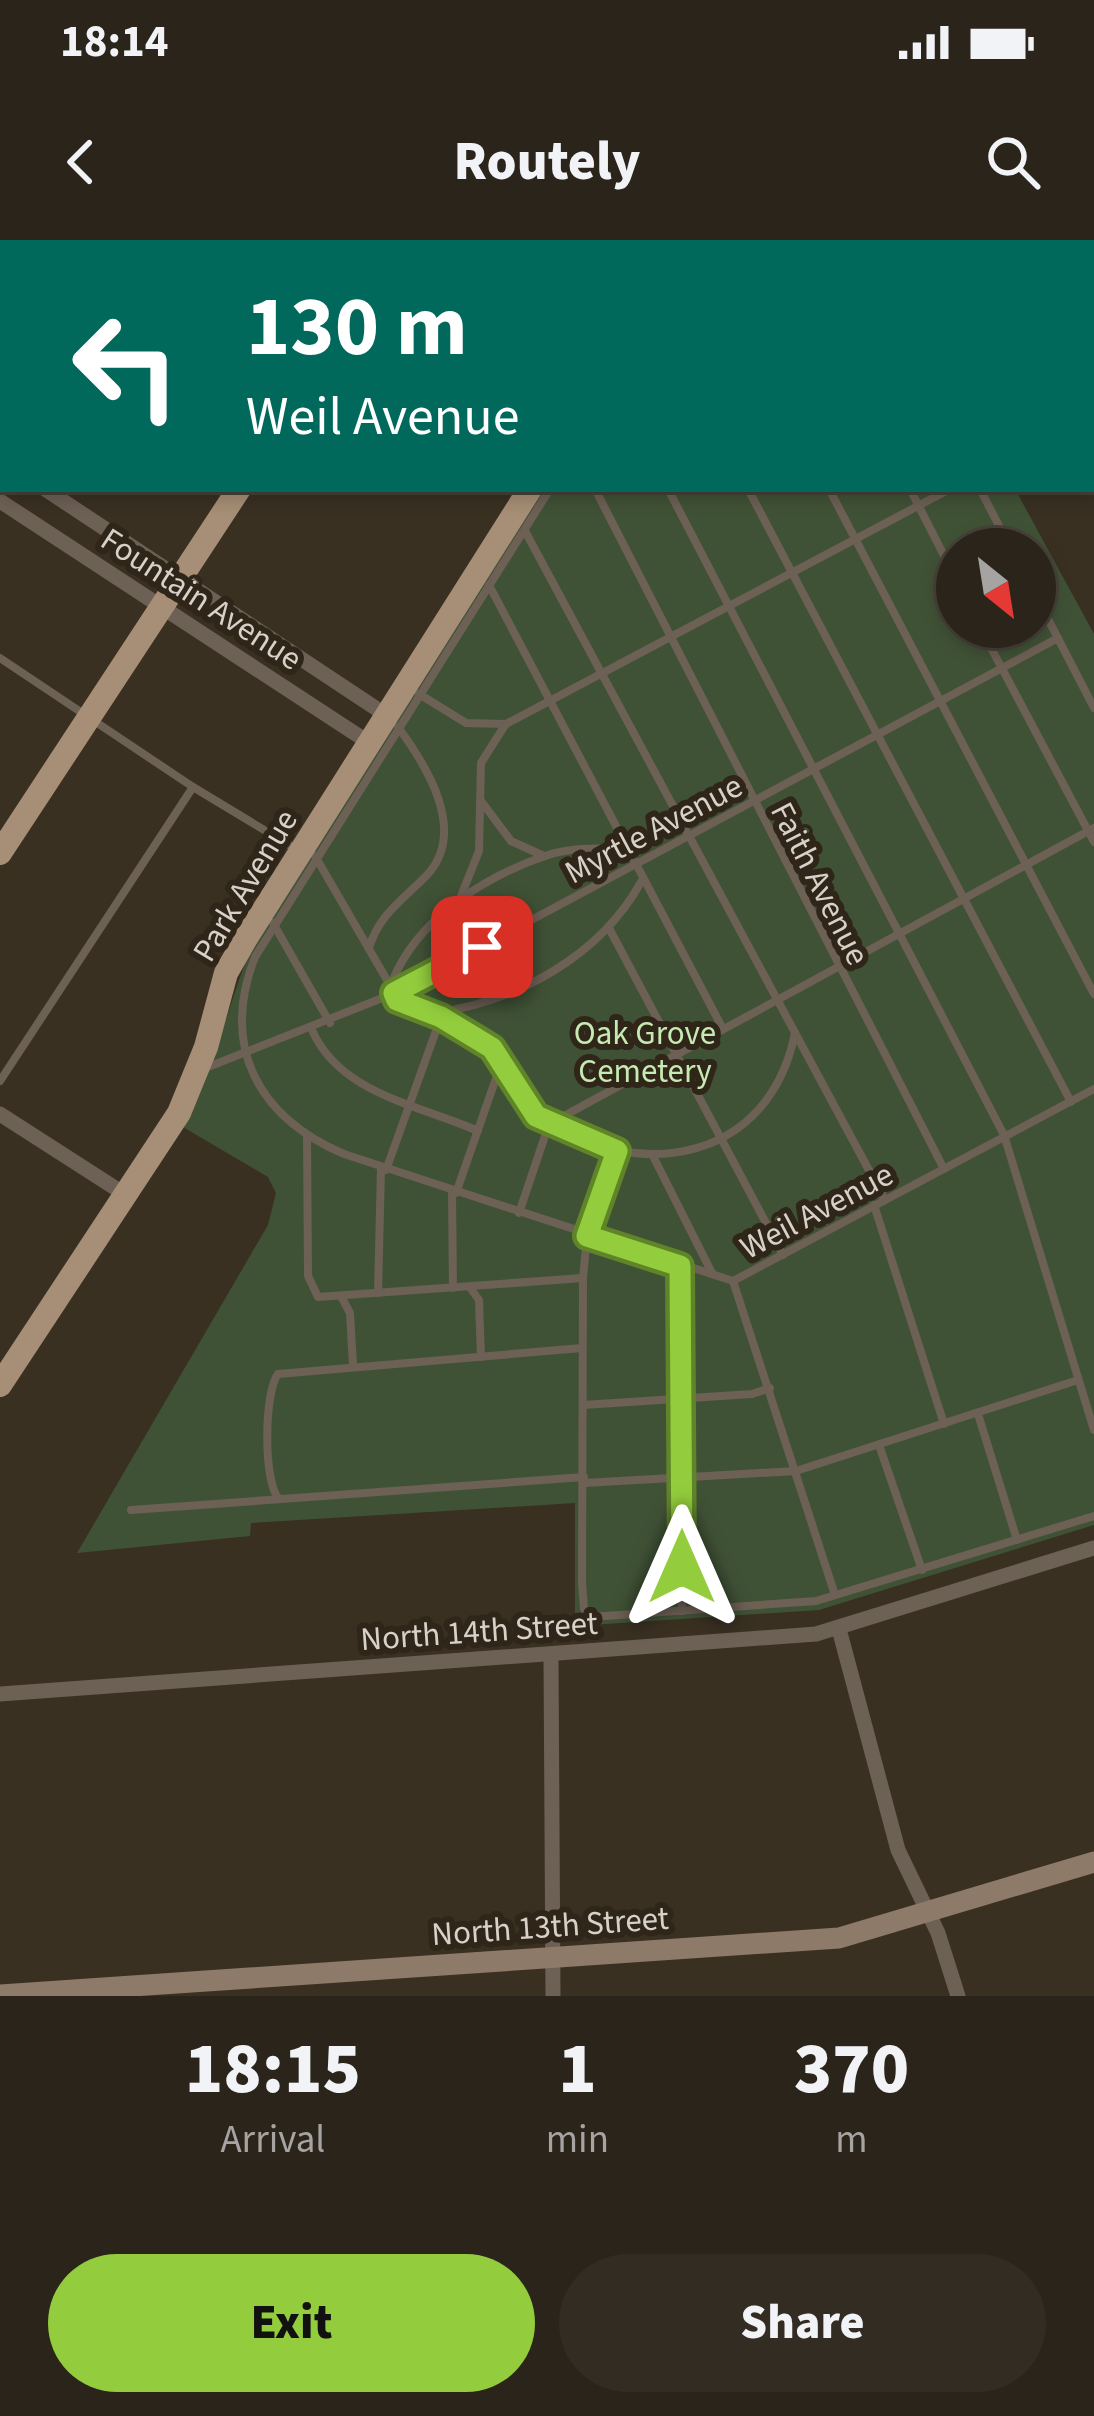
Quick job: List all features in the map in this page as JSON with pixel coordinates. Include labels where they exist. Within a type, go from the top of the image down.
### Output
[{"type":"main road","points":[[0,853],[237,492]]},
{"type":"main road","name":"Park Avenue","points":[[0,1385],[179,1113],[197,1071],[226,973],[308,854],[371,744],[393,722],[528,492]]},
{"type":"main road","name":"North 13th Street","points":[[0,1995],[839,1938],[929,1916],[1094,1862]]},
{"type":"street","name":"Fountain Avenue","points":[[49,492],[393,722]]},
{"type":"street","name":"Fountain Avenue","points":[[0,501],[371,744]]},
{"type":"street","points":[[0,1114],[126,1195]]},
{"type":"street","name":"North 14th Street","points":[[0,1694],[768,1641],[839,1629],[1094,1548]]},
{"type":"street","points":[[839,1629],[898,1850],[958,1996]]},
{"type":"street","points":[[551,1656],[553,1996]]},
{"type":"lane","points":[[245,1054],[240,1021],[247,979],[308,854],[393,722],[419,694],[548,492]]},
{"type":"lane","name":"Faith Avenue","points":[[596,492],[667,638],[944,1168]]},
{"type":"lane","points":[[670,492],[1004,1136],[1094,1430]]},
{"type":"lane","points":[[750,492],[1070,1102]]},
{"type":"lane","points":[[831,492],[1094,994]]},
{"type":"lane","points":[[912,492],[936,539]]},
{"type":"lane","points":[[459,901],[479,851],[482,763],[506,724],[944,492]]},
{"type":"lane","points":[[982,492],[1000,528]]},
{"type":"lane","points":[[524,530],[885,1200]]},
{"type":"lane","points":[[489,585],[623,848],[723,1029]]},
{"type":"lane","points":[[1056,634],[1094,708]]},
{"type":"lane","name":"Myrtle Avenue","points":[[197,1071],[330,1023],[1058,638]]},
{"type":"lane","points":[[991,648],[1094,842]]},
{"type":"lane","points":[[0,658],[193,788],[308,854],[397,1000],[438,1015],[502,1059],[527,1108],[549,1124],[617,1151],[653,1158],[719,1139],[742,1124],[778,1084],[795,1033]]},
{"type":"lane","points":[[419,694],[466,723],[506,724]]},
{"type":"lane","points":[[369,948],[382,919],[434,866],[442,840],[439,797],[393,722]]},
{"type":"lane","points":[[0,1081],[193,788]]},
{"type":"lane","points":[[480,799],[511,841],[546,856]]},
{"type":"lane","points":[[519,1214],[549,1124],[1091,830]]},
{"type":"lane","points":[[393,991],[409,948],[459,901],[546,856],[623,848]]},
{"type":"lane","points":[[438,1015],[525,984],[578,956],[610,930],[642,880]]},
{"type":"lane","points":[[273,923],[330,1023]]},
{"type":"lane","points":[[610,930],[783,1255]]},
{"type":"lane","points":[[378,1293],[383,1169],[438,1015]]},
{"type":"lane","points":[[312,1030],[345,1076],[478,1131]]},
{"type":"lane","name":"Weil Avenue","points":[[245,1054],[272,1106],[308,1134],[383,1169],[733,1281],[1094,1089]]},
{"type":"lane","points":[[453,1288],[454,1193],[502,1059]]},
{"type":"lane","points":[[308,1134],[308,1276],[314,1294],[342,1298],[583,1279]]},
{"type":"lane","points":[[617,1151],[587,1236],[583,1279],[582,1583],[590,1618],[835,1595],[1094,1516]]},
{"type":"lane","points":[[653,1158],[713,1274]]},
{"type":"lane","points":[[874,1205],[944,1424]]},
{"type":"lane","points":[[680,1266],[682,1611]]},
{"type":"lane","points":[[733,1281],[835,1595]]},
{"type":"lane","points":[[471,1289],[479,1300],[481,1357]]},
{"type":"lane","points":[[342,1298],[350,1313],[353,1365]]},
{"type":"lane","points":[[281,1501],[268,1480],[272,1381],[286,1371],[582,1348]]},
{"type":"lane","points":[[131,1510],[796,1471],[1078,1380]]},
{"type":"lane","points":[[583,1405],[770,1388]]},
{"type":"lane","points":[[978,1414],[1017,1540]]},
{"type":"lane","points":[[879,1444],[922,1570]]},
{"type":"green space","name":"Oak Grove Cemetery","points":[[538,492],[1017,492],[1036,528],[936,528],[936,648],[1056,648],[1056,564],[1094,634],[1094,1525],[819,1610],[575,1626],[575,1503],[251,1523],[250,1536],[77,1553],[268,1225],[276,1193],[268,1177],[183,1127],[252,945]]},
{"type":"route","points":[[482,947],[394,993],[397,1000],[441,1017],[492,1048],[536,1116],[617,1151],[587,1236],[680,1266],[682,1567]]}]
